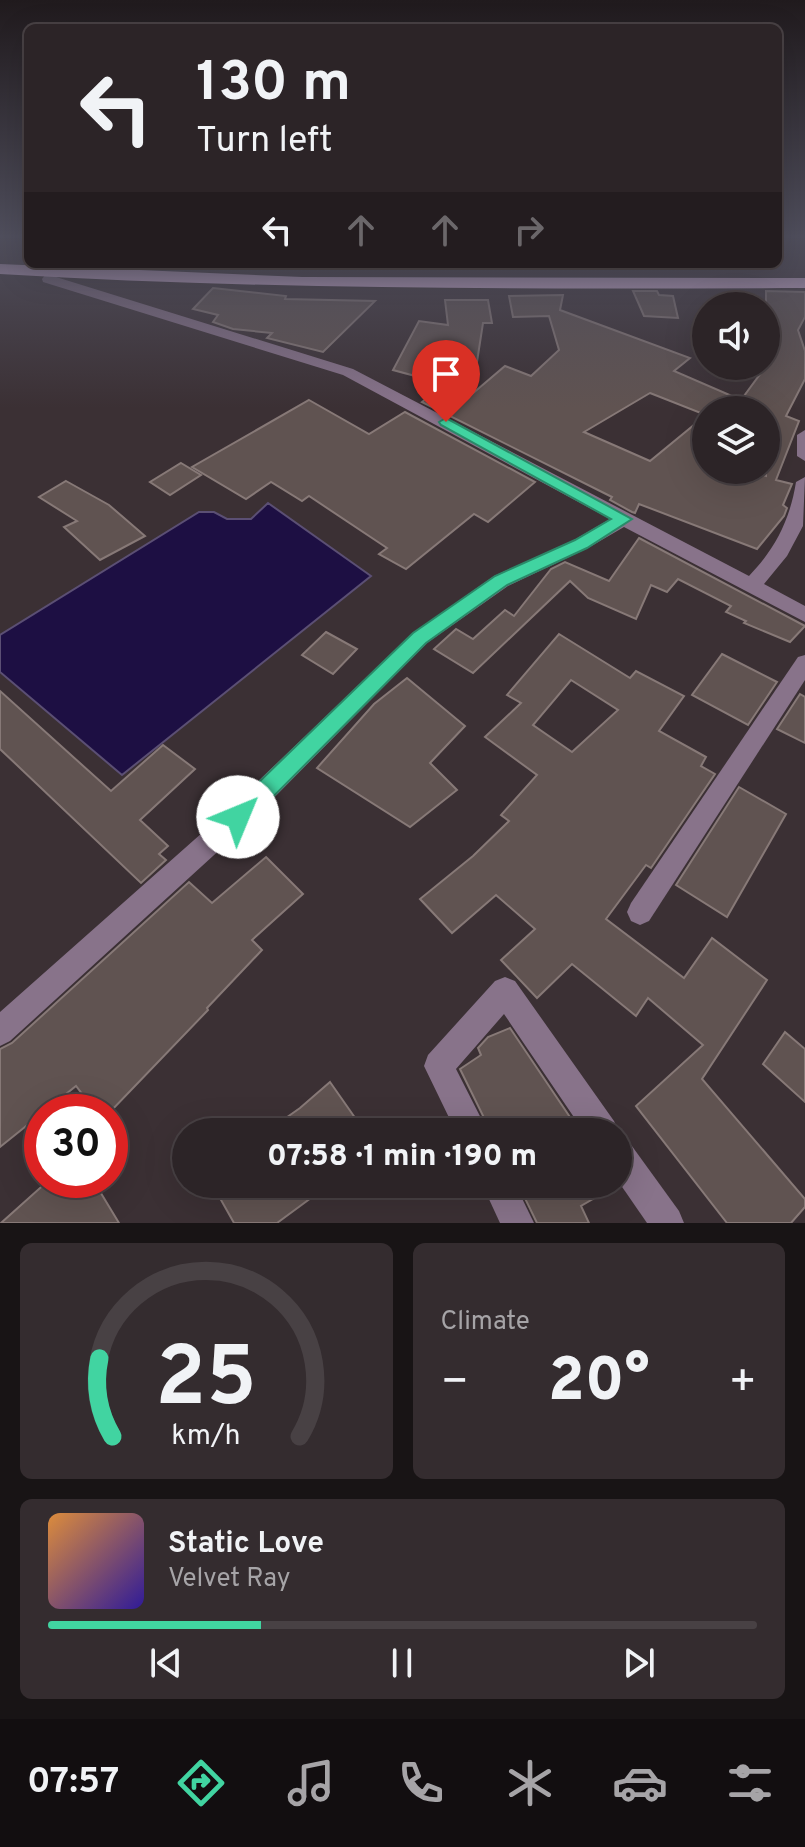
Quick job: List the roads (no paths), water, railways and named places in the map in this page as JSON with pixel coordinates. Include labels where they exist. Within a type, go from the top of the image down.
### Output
[{"type":"street","points":[[97,294],[348,372],[805,615]]},
{"type":"street","points":[[805,435],[805,456]]},
{"type":"street","points":[[751,586],[777,560],[798,522],[805,482]]},
{"type":"street","points":[[0,1031],[238,817],[420,638],[501,581],[581,544],[624,519]]},
{"type":"street","points":[[640,912],[805,663]]},
{"type":"street","points":[[465,1118],[439,1066],[505,991],[593,1118]]},
{"type":"street","points":[[632,1173],[667,1223]]},
{"type":"street","points":[[505,1198],[517,1223]]}]
